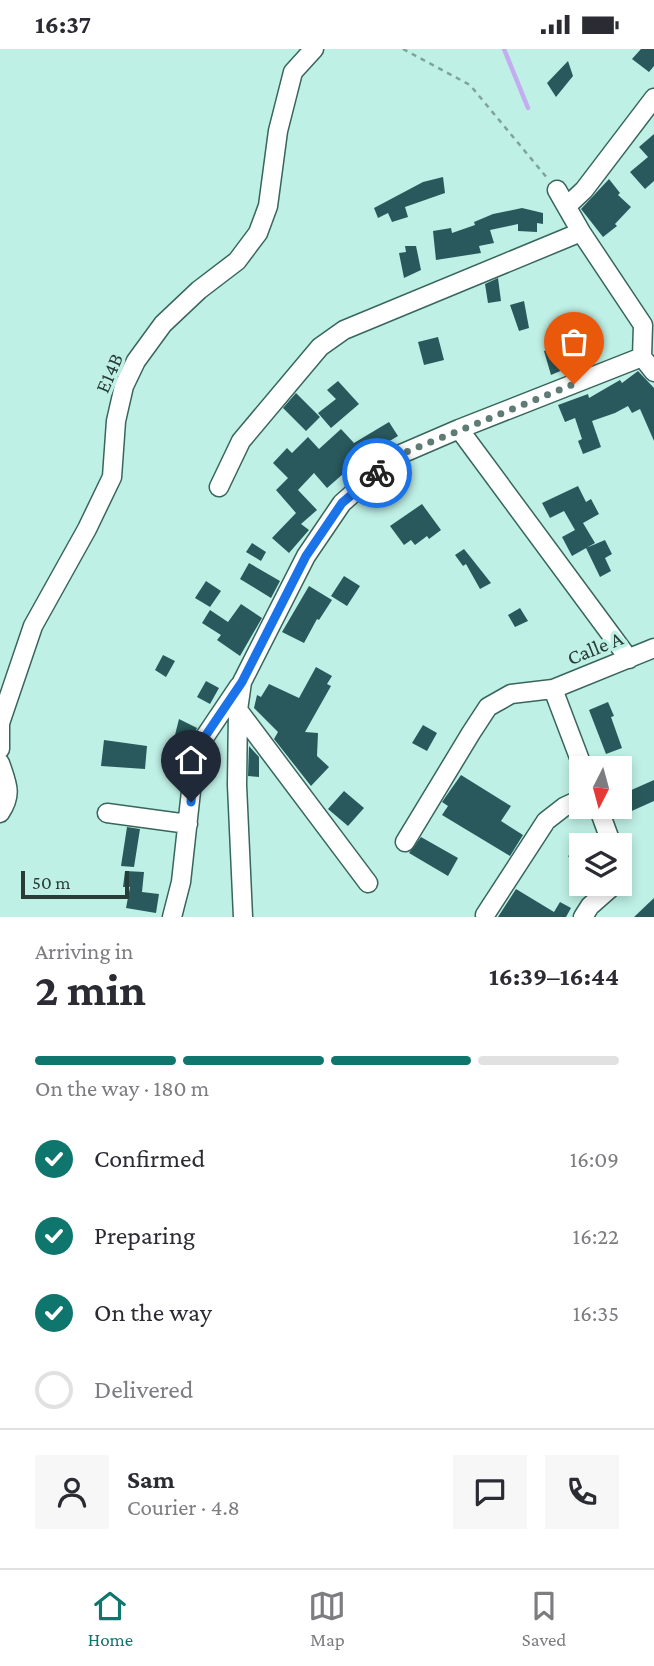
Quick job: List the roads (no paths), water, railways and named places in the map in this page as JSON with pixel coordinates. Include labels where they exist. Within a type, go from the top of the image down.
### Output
[{"type":"street","name":"E14B","points":[[0,749],[0,723],[33,626],[87,529],[112,477],[116,421],[124,386],[136,361],[163,324],[237,261],[258,233],[268,206],[278,131],[293,72],[314,49]]},
{"type":"street","points":[[567,207],[584,190],[654,97]]},
{"type":"street","points":[[556,190],[581,232],[649,321],[642,357],[654,372]]},
{"type":"street","points":[[219,487],[241,441],[320,347],[344,330],[581,232]]},
{"type":"street","points":[[172,917],[181,882],[194,765],[204,738],[242,682],[306,556],[342,503],[394,457],[642,357]]},
{"type":"street","points":[[459,429],[629,659]]},
{"type":"street","name":"Calle A","points":[[578,756],[553,689],[654,648]]},
{"type":"street","points":[[242,682],[238,710],[237,785],[243,917]]},
{"type":"street","points":[[405,842],[488,707],[511,694],[553,689]]},
{"type":"street","points":[[238,710],[368,883]]},
{"type":"street","points":[[0,764],[9,792],[0,813]]},
{"type":"street","points":[[485,915],[546,821],[569,805]]},
{"type":"street","points":[[107,813],[188,824]]},
{"type":"street","points":[[583,917],[601,896]]},
{"type":"waterway","points":[[504,49],[528,108]]}]
